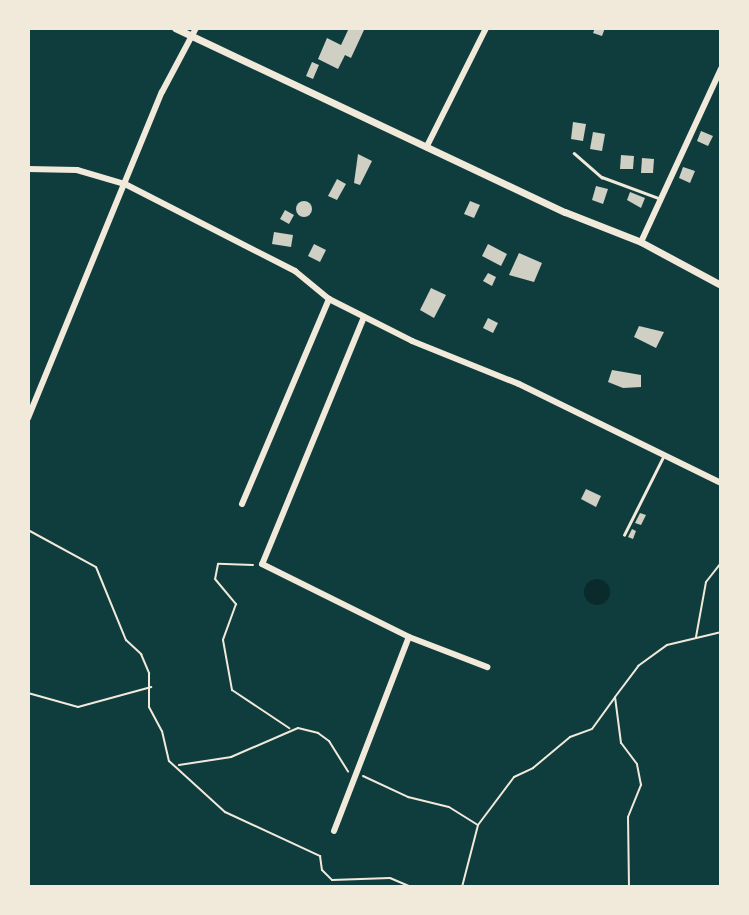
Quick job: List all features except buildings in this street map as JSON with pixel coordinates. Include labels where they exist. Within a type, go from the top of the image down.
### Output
[{"type":"street","points":[[175,28],[565,212],[641,243],[721,285]]},
{"type":"street","points":[[28,418],[162,92],[196,28]]},
{"type":"street","points":[[427,146],[486,28]]},
{"type":"street","points":[[641,243],[721,69]]},
{"type":"street","points":[[28,169],[76,170],[125,184],[295,271],[329,299],[364,317],[412,341],[519,384],[721,483]]},
{"type":"street","points":[[243,504],[329,299]]},
{"type":"street","points":[[364,317],[262,564],[409,637],[487,667]]},
{"type":"street","points":[[334,831],[409,637]]},
{"type":"lane","points":[[574,153],[601,177],[661,199]]},
{"type":"lane","points":[[624,535],[664,455]]},
{"type":"path","points":[[28,530],[96,567],[126,640],[141,654],[152,687],[149,707],[162,731],[169,761],[178,765],[225,812],[320,856],[322,870],[332,880],[390,878],[411,887]]},
{"type":"path","points":[[696,638],[706,583],[721,563]]},
{"type":"path","points":[[262,564],[218,564],[215,579],[236,604],[223,640],[232,690],[289,729],[318,733],[341,764],[356,774],[408,797],[441,804],[478,825]]},
{"type":"path","points":[[462,887],[478,825],[514,777],[533,768],[570,737],[592,729],[652,654],[667,645],[721,632]]},
{"type":"path","points":[[28,692],[78,707],[152,687]]},
{"type":"path","points":[[615,697],[621,743],[637,764],[641,785],[628,817],[629,887]]},
{"type":"path","points":[[178,765],[253,750],[289,729]]},
{"type":"water","points":[[597,579],[606,583],[610,592],[606,601],[597,605],[588,601],[584,592],[588,583]]}]
